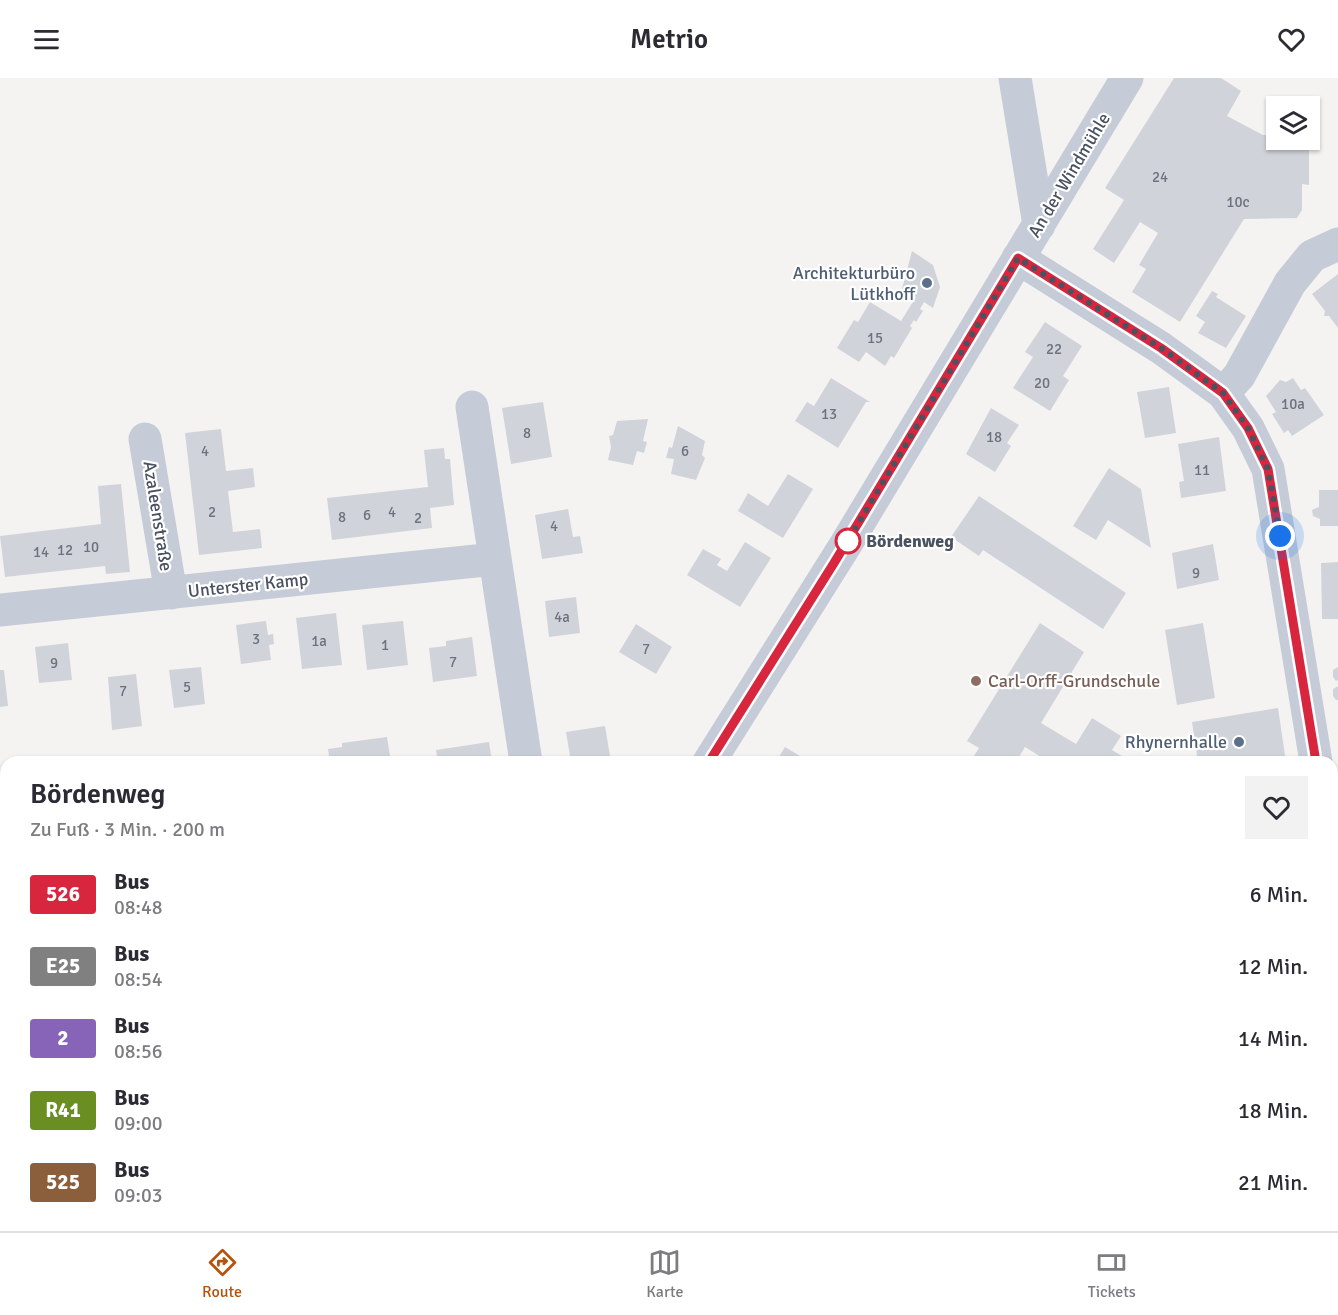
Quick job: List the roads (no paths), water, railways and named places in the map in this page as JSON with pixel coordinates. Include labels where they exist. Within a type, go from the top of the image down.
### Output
[{"type":"street","points":[[1015,78],[1039,225]]},
{"type":"street","name":"An der Windmühle","points":[[713,756],[834,563],[1128,78]]},
{"type":"street","points":[[1223,393],[1239,376],[1290,283],[1312,256],[1338,244]]},
{"type":"street","points":[[1018,258],[1161,348],[1223,393],[1248,428],[1268,469],[1315,756]]},
{"type":"street","points":[[472,407],[525,756]]},
{"type":"street","name":"Azaleenstraße","points":[[145,439],[171,593]]},
{"type":"street","name":"Unterster Kamp","points":[[0,610],[495,559]]},
{"type":"place","name":"Architekturbüro Lütkhoff","points":[[927,283]]},
{"type":"place","name":"Bördenweg","points":[[848,541]]},
{"type":"place","name":"Carl-Orff-Grundschule","points":[[976,681]]},
{"type":"place","name":"Rhynernhalle","points":[[1239,742]]}]
